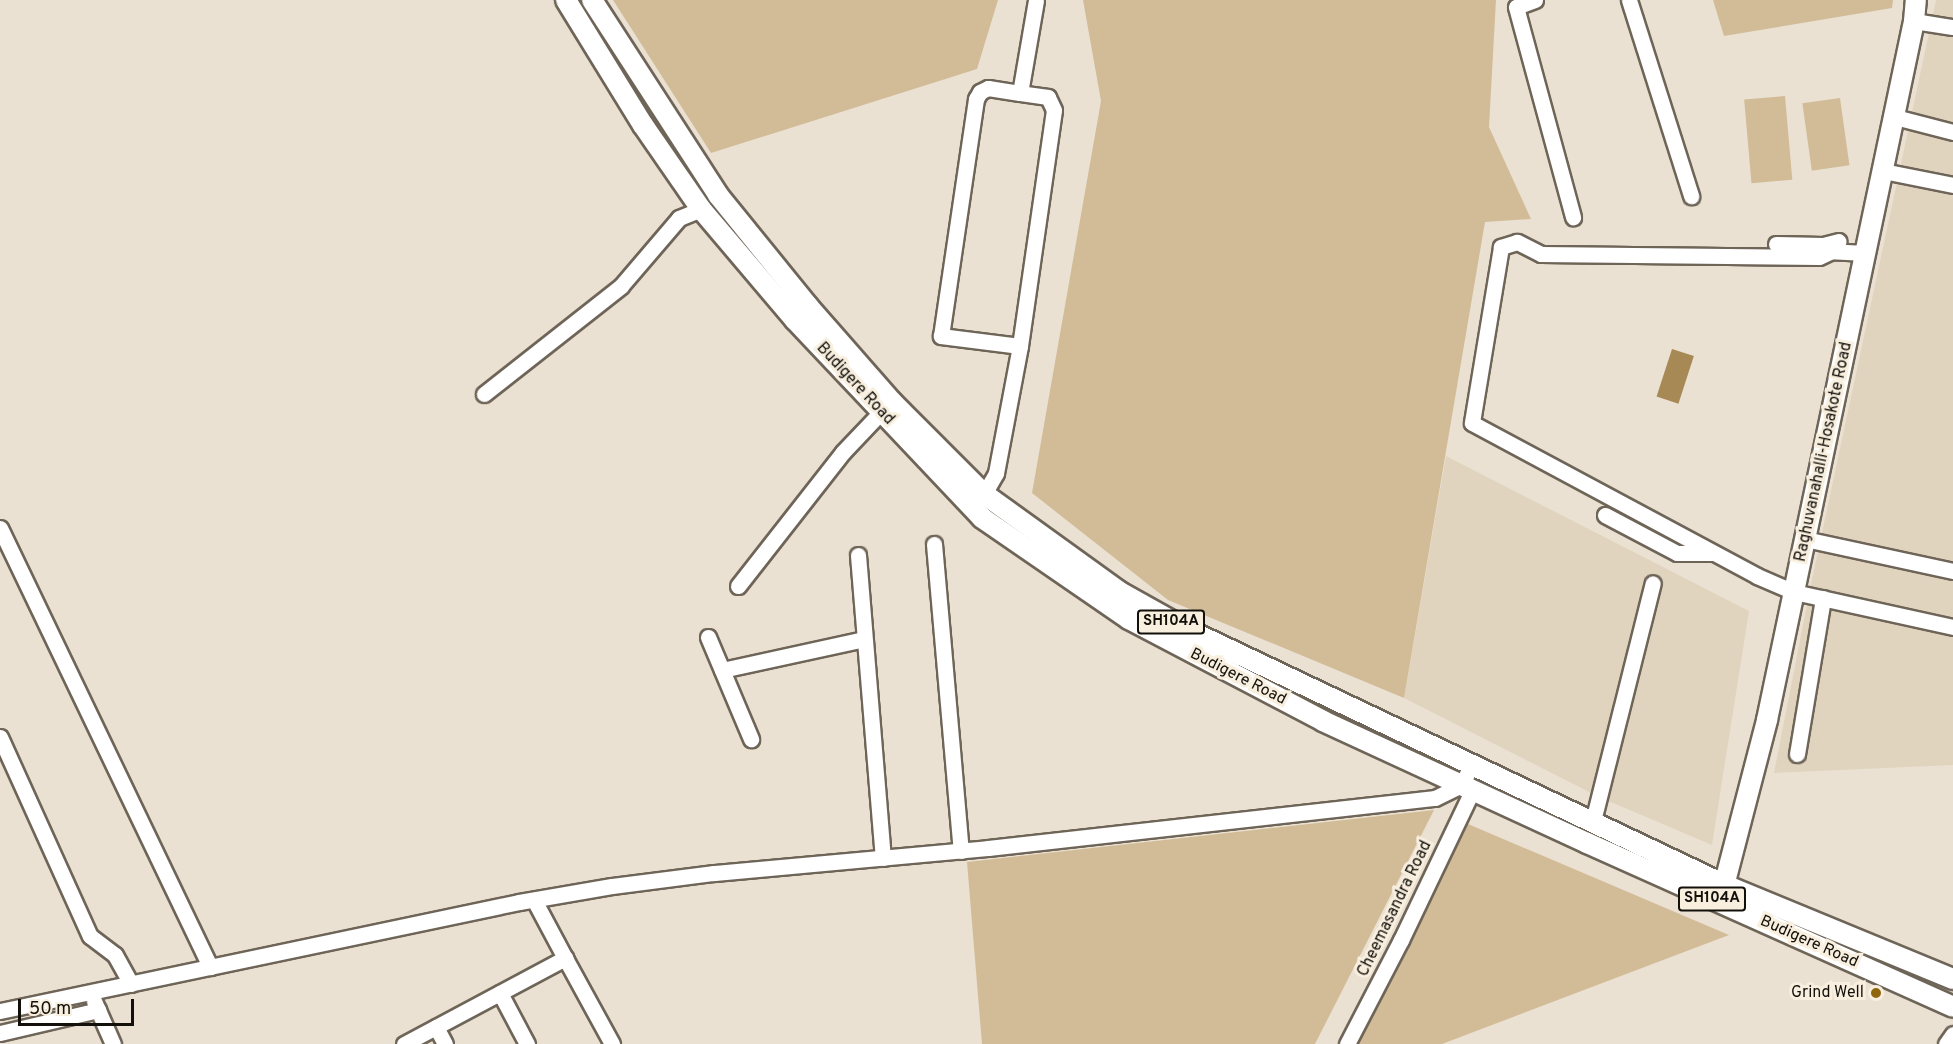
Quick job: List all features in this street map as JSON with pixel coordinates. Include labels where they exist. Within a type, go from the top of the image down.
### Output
[{"type":"main road","name":"Budigere Road","points":[[566,0],[649,133],[701,209],[795,320],[880,413],[982,518],[1129,619],[1323,721],[1468,787],[1722,893],[1953,979]]},
{"type":"main road","name":"Budigere Road","points":[[592,0],[661,112],[718,195],[808,306],[892,402],[984,494],[1146,608],[1346,707],[1593,821],[1722,893],[1953,1006]]},
{"type":"main road","name":"Raghuvanahalli-Hosakote Road","points":[[1722,893],[1767,720],[1895,117],[1916,0]]},
{"type":"street","points":[[1020,93],[1036,0]]},
{"type":"street","points":[[1535,0],[1516,7],[1573,217]]},
{"type":"street","points":[[1629,0],[1691,196]]},
{"type":"street","points":[[1914,21],[1953,27]]},
{"type":"street","points":[[984,494],[996,473],[1020,346],[1054,110],[1048,97],[988,88],[980,92],[976,99],[941,336],[1020,346]]},
{"type":"street","points":[[1895,117],[1953,132]]},
{"type":"street","points":[[1883,171],[1953,185]]},
{"type":"street","points":[[484,394],[621,286],[679,218],[701,209]]},
{"type":"street","points":[[1776,244],[1823,244],[1835,241],[1866,249]]},
{"type":"street","points":[[1866,249],[1832,251],[1819,257],[1541,254],[1517,242],[1501,247],[1472,423],[1714,553],[1794,592],[1953,627]]},
{"type":"street","points":[[738,586],[843,452],[880,413]]},
{"type":"street","points":[[1605,515],[1677,553],[1714,553]]},
{"type":"street","points":[[0,528],[210,967]]},
{"type":"street","points":[[1805,539],[1953,571]]},
{"type":"street","points":[[934,544],[961,851]]},
{"type":"street","points":[[858,555],[883,858]]},
{"type":"street","points":[[1593,821],[1653,583]]},
{"type":"street","points":[[1797,754],[1823,598]]},
{"type":"street","points":[[708,637],[751,739]]},
{"type":"street","points":[[722,670],[864,639]]},
{"type":"street","points":[[0,737],[90,936],[115,955],[130,984]]},
{"type":"street","name":"Cheemasandra Road","points":[[1347,1044],[1401,940],[1468,787],[1471,765]]},
{"type":"street","points":[[0,1011],[534,900],[612,886],[714,873],[961,851],[1434,798],[1468,787]]},
{"type":"street","points":[[534,900],[612,1044]]},
{"type":"street","points":[[404,1044],[565,958]]},
{"type":"street","points":[[91,992],[113,1044]]},
{"type":"street","points":[[500,993],[527,1044]]},
{"type":"street","points":[[0,1033],[98,1010]]},
{"type":"street","points":[[436,1027],[445,1044]]},
{"type":"street","points":[[1946,1044],[1953,1034]]},
{"type":"shaded area","points":[[613,0],[998,0],[977,69],[711,153]]},
{"type":"shaded area","points":[[1083,0],[1496,0],[1489,127],[1531,219],[1485,222],[1404,698],[1168,600],[1032,493],[1101,101]]},
{"type":"shaded area","points":[[1713,0],[1893,0],[1892,8],[1724,36]]},
{"type":"shaded area","points":[[1936,0],[1953,0],[1953,765],[1774,773],[1811,584]]},
{"type":"shaded area","points":[[1785,96],[1792,180],[1751,183],[1744,100]]},
{"type":"shaded area","points":[[1840,98],[1849,165],[1812,171],[1802,103]]},
{"type":"shaded area","points":[[1672,349],[1694,356],[1678,404],[1657,397]]},
{"type":"shaded area","points":[[1446,456],[1749,611],[1712,845],[1599,797],[1404,698]]},
{"type":"shaded area","points":[[1434,810],[1315,1044],[982,1044],[967,862]]},
{"type":"shaded area","points":[[1468,824],[1729,935],[1442,1044],[1358,1044]]},
{"type":"place","name":"Grind Well","points":[[1876,993]]}]
